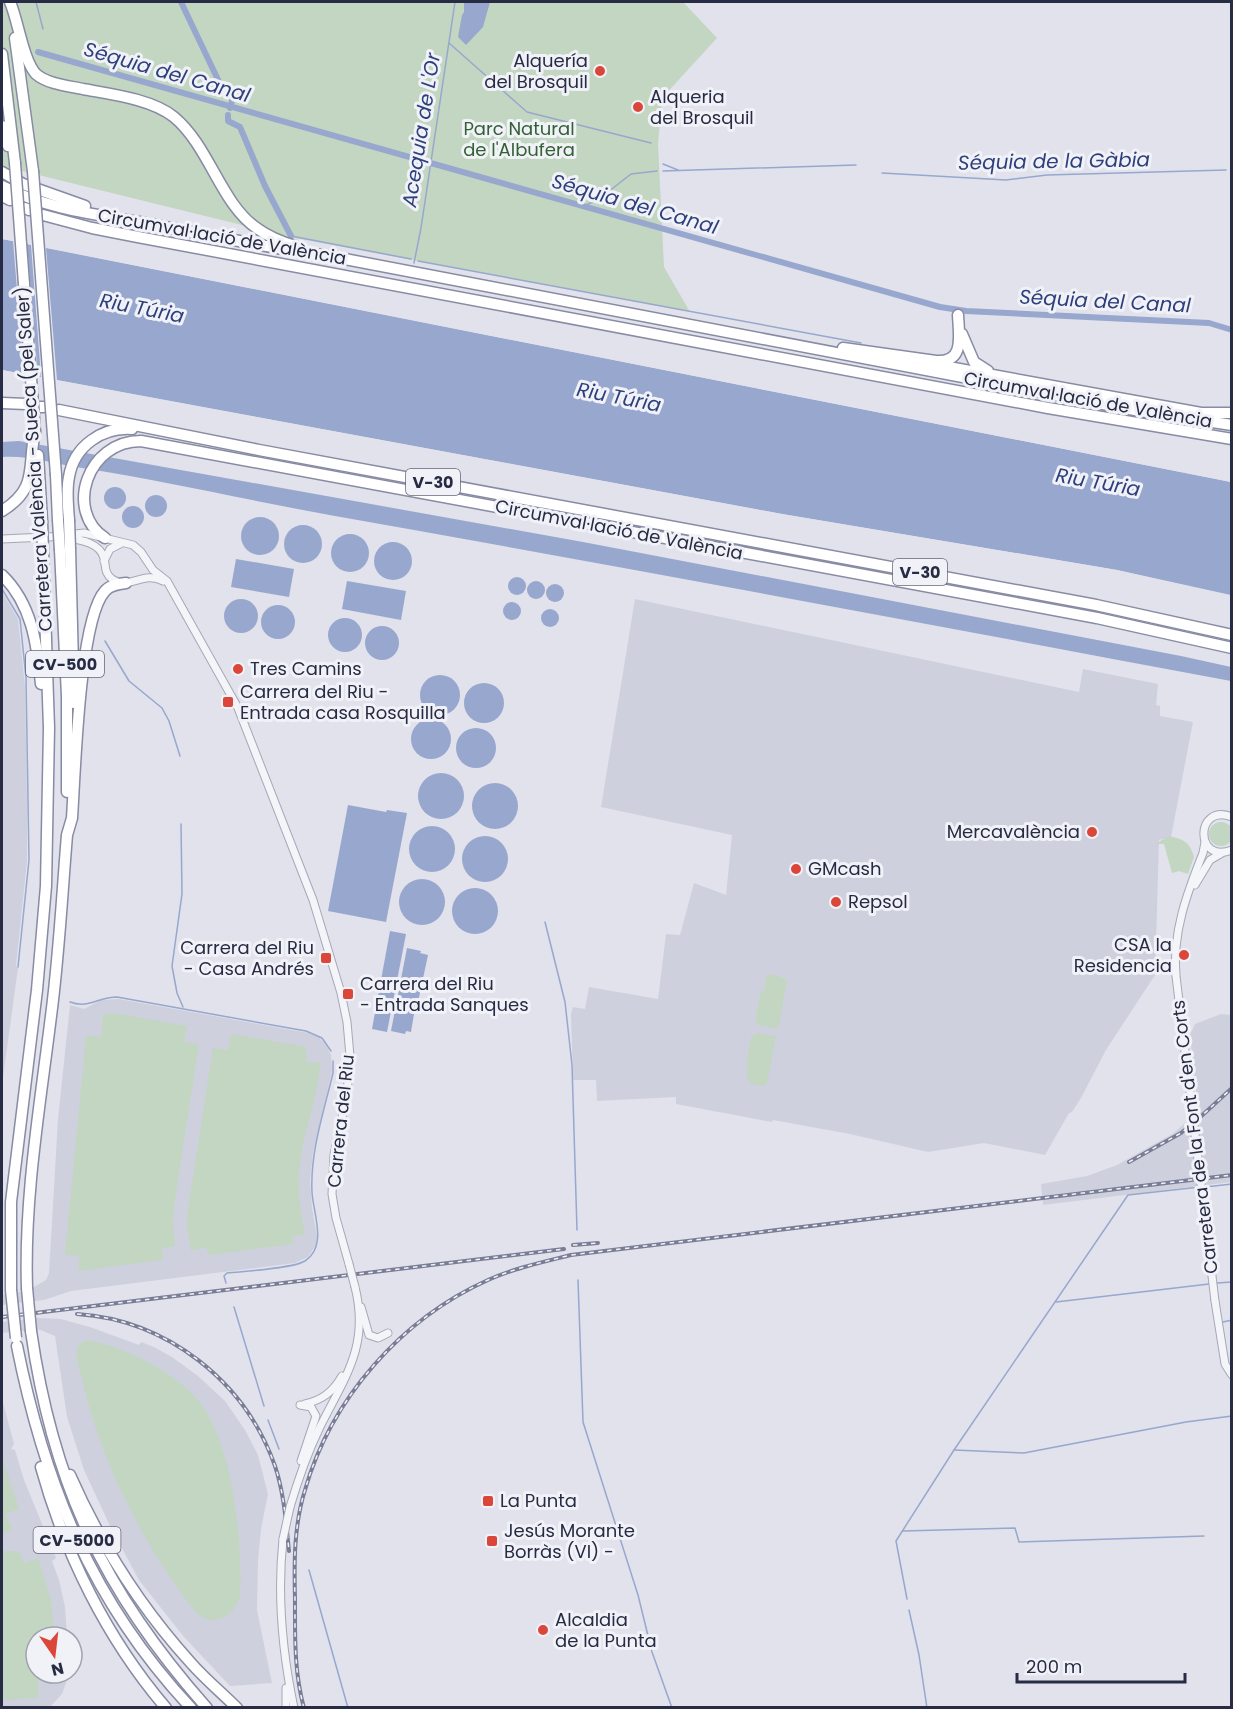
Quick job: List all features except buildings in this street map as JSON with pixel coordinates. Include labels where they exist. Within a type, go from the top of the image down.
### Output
[{"type":"highway","name":"Carretera València - Sueca (pel Saler)","points":[[9,2],[21,69],[33,171],[56,475],[63,520]]},
{"type":"highway","points":[[9,2],[16,16],[29,61],[36,74],[67,86],[135,100],[171,115],[191,136],[240,212],[256,228],[274,239],[324,255]]},
{"type":"highway","name":"Carretera València - Sueca (pel Saler)","points":[[2,54],[16,184],[35,432],[35,472],[44,552],[49,777],[45,900]]},
{"type":"highway","points":[[2,126],[13,162]]},
{"type":"highway","points":[[2,172],[23,184],[122,219]]},
{"type":"highway","name":"Circumval·lació de València","points":[[2,186],[26,205],[50,205],[1140,411],[1232,425]]},
{"type":"highway","name":"Circumval·lació de València","points":[[43,215],[138,237],[1232,439]]},
{"type":"highway","points":[[587,306],[662,316],[1202,413],[1228,412]]},
{"type":"highway","points":[[832,346],[947,361],[956,355],[959,345],[958,315],[969,355],[978,366],[986,370],[1047,384]]},
{"type":"highway","points":[[918,369],[985,384],[1099,416]]},
{"type":"highway","points":[[2,398],[23,403],[2,403]]},
{"type":"highway","name":"Circumval·lació de València","points":[[59,410],[259,450],[1096,605],[1232,634]]},
{"type":"highway","points":[[66,835],[74,701],[63,520],[70,470],[78,454],[101,434],[123,429],[242,450],[259,450]]},
{"type":"highway","name":"Circumval·lació de València","points":[[105,538],[94,528],[88,514],[86,493],[89,473],[106,451],[127,442],[157,443],[1097,618],[1232,648]]},
{"type":"highway","points":[[2,512],[22,493],[35,472]]},
{"type":"highway","points":[[607,515],[623,521],[722,544],[801,560],[812,565]]},
{"type":"highway","points":[[2,575],[22,601],[31,622],[38,659],[49,777]]},
{"type":"highway","points":[[66,835],[72,818],[82,682],[91,626],[103,593],[111,586],[130,581]]},
{"type":"highway","name":"CV-5000","points":[[66,835],[54,991],[30,1194],[27,1288],[40,1387],[65,1480],[108,1572],[152,1641],[207,1707]]},
{"type":"highway","name":"CV-5000","points":[[45,900],[37,990],[11,1202],[11,1290],[16,1342],[32,1416],[54,1486],[69,1523],[115,1610],[143,1650],[191,1707]]},
{"type":"highway","points":[[16,1342],[27,1417],[47,1490],[60,1527],[81,1576],[107,1624],[134,1666],[166,1707]]},
{"type":"highway","points":[[55,1442],[88,1514],[123,1575],[160,1628],[237,1707]]},
{"type":"street","points":[[2,539],[79,533],[123,543],[137,548],[143,556],[143,569],[130,581]]},
{"type":"street","points":[[49,537],[90,543],[100,551],[106,571],[112,579],[130,581],[152,577],[170,586]]},
{"type":"street","points":[[104,562],[110,549],[123,543]]},
{"type":"street","name":"Carrera del Riu","points":[[143,556],[153,570],[170,586],[238,708],[313,900],[341,993],[347,1022],[351,1056],[347,1094],[334,1155],[333,1194],[336,1218],[358,1300],[360,1328],[357,1350],[346,1378],[320,1426],[299,1475],[283,1539],[280,1610],[286,1673],[286,1707]]},
{"type":"street","name":"Carretera de la Font d'en Corts","points":[[1229,815],[1215,816],[1206,823],[1203,833],[1205,842],[1203,853],[1185,903],[1176,944],[1176,976],[1215,1301],[1225,1364],[1232,1375]]},
{"type":"street","points":[[1205,842],[1212,850],[1222,852],[1232,850]]},
{"type":"street","name":"Carretera de la Font d'en Corts","points":[[1185,903],[1207,864],[1222,852]]},
{"type":"street","points":[[358,1300],[369,1335],[378,1338],[388,1333]]},
{"type":"street","points":[[299,1475],[303,1452],[316,1416],[311,1407],[300,1405],[316,1401],[332,1390],[357,1350]]},
{"type":"street","name":"Carrera del Riu","points":[[286,1673],[294,1707]]},
{"type":"shaded area","points":[[2,592],[18,619],[25,687],[27,861],[16,966],[18,968],[2,1085]]},
{"type":"shaded area","name":"Mercavalència","points":[[635,599],[1079,692],[1083,669],[1158,684],[1156,705],[1160,706],[1160,716],[1193,722],[1171,837],[1159,840],[1155,975],[1106,1050],[1081,1098],[1069,1113],[1045,1155],[984,1143],[928,1152],[850,1134],[676,1104],[676,1097],[597,1101],[596,1080],[573,1080],[571,1014],[573,1007],[585,1009],[589,987],[658,999],[666,934],[680,935],[694,883],[726,895],[732,835],[601,807]]},
{"type":"shaded area","points":[[119,999],[309,1033],[319,1037],[326,1045],[331,1055],[332,1071],[313,1153],[310,1180],[316,1245],[308,1257],[295,1263],[71,1291],[44,1300],[2,1305],[2,1294],[34,1290],[34,1287],[46,1280],[49,1273],[58,1119],[70,1005],[84,1009],[101,1000]]},
{"type":"shaded area","points":[[1221,1014],[1231,1015],[1231,1182],[1043,1205],[1041,1184],[1087,1176],[1117,1165],[1174,1133],[1198,1111],[1190,1035],[1195,1024]]},
{"type":"shaded area","points":[[38,1318],[61,1319],[139,1345],[141,1342],[154,1347],[198,1376],[225,1401],[245,1430],[258,1455],[268,1494],[261,1529],[257,1610],[272,1683],[230,1686],[184,1637],[139,1580],[84,1470],[67,1417],[55,1336],[38,1329],[2,1333],[2,1322]]},
{"type":"shaded area","points":[[2,1399],[14,1444],[11,1449],[15,1450],[24,1480],[56,1558],[52,1561],[65,1607],[66,1625],[24,1625],[24,1685],[65,1685],[62,1694],[50,1707],[2,1707]]},
{"type":"green space","name":"Parc Natural de l'Albufera","points":[[2,2],[683,2],[717,38],[662,98],[658,144],[664,267],[690,312],[290,237],[2,166]]},
{"type":"green space","points":[[1221,822],[1230,825],[1233,834],[1230,843],[1221,846],[1212,843],[1209,834],[1212,825]]},
{"type":"green space","points":[[1168,836],[1181,840],[1190,847],[1194,857],[1188,874],[1179,871],[1172,873],[1164,844],[1156,844]]},
{"type":"green space","points":[[767,974],[782,977],[787,981],[778,1029],[758,1025],[755,1020]]},
{"type":"green space","points":[[112,1013],[187,1026],[184,1042],[199,1044],[174,1205],[175,1246],[161,1249],[163,1260],[78,1271],[80,1256],[65,1255],[86,1036],[101,1037],[103,1015]]},
{"type":"green space","points":[[757,1033],[776,1036],[767,1084],[761,1086],[751,1084],[747,1077],[748,1067],[746,1066],[751,1037]]},
{"type":"green space","points":[[231,1034],[306,1047],[307,1063],[321,1062],[299,1171],[300,1202],[305,1234],[292,1237],[293,1244],[209,1255],[206,1247],[191,1251],[187,1226],[188,1209],[213,1048],[228,1050]]},
{"type":"green space","points":[[88,1340],[135,1355],[166,1373],[192,1394],[202,1405],[213,1424],[234,1498],[240,1551],[240,1597],[229,1614],[223,1618],[211,1620],[204,1618],[191,1607],[143,1534],[130,1509],[97,1432],[78,1364],[78,1347],[80,1343]]},
{"type":"green space","points":[[2,1457],[19,1509],[6,1514],[12,1531],[2,1534]]},
{"type":"green space","points":[[2,1551],[19,1551],[24,1563],[38,1558],[51,1600],[53,1625],[24,1625],[24,1685],[38,1685],[38,1698],[2,1700]]},
{"type":"water","points":[[464,2],[490,2],[483,27],[466,45],[458,37]]},
{"type":"water","name":"Riu Túria","points":[[2,239],[1231,482],[1231,596],[1117,570],[782,514],[2,370]]},
{"type":"water","points":[[19,441],[583,542],[1181,656],[1231,667],[1231,681],[146,479],[32,459],[2,457],[2,442]]},
{"type":"water","points":[[111,487],[119,487],[126,494],[126,502],[119,509],[111,509],[104,502],[104,494]]},
{"type":"water","points":[[152,495],[160,495],[167,502],[167,510],[160,517],[152,517],[145,510],[145,502]]},
{"type":"water","points":[[129,506],[137,506],[144,513],[144,521],[137,528],[129,528],[122,521],[122,513]]},
{"type":"water","points":[[260,517],[273,523],[279,536],[273,549],[260,555],[247,549],[241,536],[247,523]]},
{"type":"water","points":[[303,525],[316,531],[322,544],[316,557],[303,563],[290,557],[284,544],[290,531]]},
{"type":"water","points":[[350,534],[363,540],[369,553],[363,566],[350,572],[337,566],[331,553],[337,540]]},
{"type":"water","points":[[393,542],[406,548],[412,561],[406,574],[393,580],[380,574],[374,561],[380,548]]},
{"type":"water","points":[[236,559],[294,569],[289,597],[231,587]]},
{"type":"water","points":[[517,577],[523,580],[526,586],[523,592],[517,595],[511,592],[508,586],[511,580]]},
{"type":"water","points":[[347,581],[406,591],[401,620],[342,609]]},
{"type":"water","points":[[536,581],[542,584],[545,590],[542,596],[536,599],[530,596],[527,590],[530,584]]},
{"type":"water","points":[[555,584],[561,587],[564,593],[561,599],[555,602],[549,599],[546,593],[549,587]]},
{"type":"water","points":[[241,599],[253,604],[258,616],[253,628],[241,633],[229,628],[224,616],[229,604]]},
{"type":"water","points":[[512,602],[518,605],[521,611],[518,617],[512,620],[506,617],[503,611],[506,605]]},
{"type":"water","points":[[278,605],[290,610],[295,622],[290,634],[278,639],[266,634],[261,622],[266,610]]},
{"type":"water","points":[[550,609],[556,612],[559,618],[556,624],[550,627],[544,624],[541,618],[544,612]]},
{"type":"water","points":[[345,618],[357,623],[362,635],[357,647],[345,652],[333,647],[328,635],[333,623]]},
{"type":"water","points":[[382,626],[394,631],[399,643],[394,655],[382,660],[370,655],[365,643],[370,631]]},
{"type":"water","points":[[440,675],[448,676],[454,681],[459,687],[459,703],[454,709],[448,714],[440,715],[432,714],[426,709],[421,703],[420,695],[421,687],[426,681],[432,676]]},
{"type":"water","points":[[484,683],[492,684],[498,689],[503,695],[503,711],[498,717],[492,722],[484,723],[476,722],[470,717],[465,711],[464,703],[465,695],[470,689],[476,684]]},
{"type":"water","points":[[431,719],[439,720],[445,725],[450,731],[450,747],[445,753],[439,758],[431,759],[423,758],[417,753],[412,747],[411,739],[412,731],[417,725],[423,720]]},
{"type":"water","points":[[476,728],[484,729],[490,734],[495,740],[495,756],[490,762],[484,767],[476,768],[468,767],[462,762],[457,756],[456,748],[457,740],[462,734],[468,729]]},
{"type":"water","points":[[441,773],[457,780],[464,796],[457,812],[441,819],[425,812],[418,796],[425,780]]},
{"type":"water","points":[[495,783],[511,790],[518,806],[511,822],[495,829],[479,822],[472,806],[479,790]]},
{"type":"water","points":[[348,805],[386,812],[387,810],[407,813],[386,922],[328,911]]},
{"type":"water","points":[[432,826],[448,833],[455,849],[448,865],[432,872],[416,865],[409,849],[416,833]]},
{"type":"water","points":[[485,836],[501,843],[508,859],[501,875],[485,882],[469,875],[462,859],[469,843]]},
{"type":"water","points":[[422,879],[438,886],[445,902],[438,918],[422,925],[406,918],[399,902],[406,886]]},
{"type":"water","points":[[475,888],[491,895],[498,911],[491,927],[475,934],[459,927],[452,911],[459,895]]},
{"type":"water","points":[[390,931],[406,934],[387,1032],[372,1029]]},
{"type":"water","points":[[407,948],[428,955],[418,1002],[415,1008],[410,1007],[409,1013],[414,1014],[411,1032],[406,1031],[405,1034],[391,1031]]},
{"type":"pier","points":[[2,236],[1232,479],[1231,482],[46,248],[57,380],[782,514],[1117,570],[1231,595],[1232,599],[1117,573],[781,517],[2,373],[2,370],[24,374],[13,241],[2,239]],"holes":[[[27,244],[31,245],[41,377],[38,376]]]},
{"type":"waterway","points":[[36,2],[43,29]]},
{"type":"waterway","points":[[181,2],[220,84],[233,97],[230,108]]},
{"type":"waterway","name":"Acequia de L'Or","points":[[414,263],[455,2]]},
{"type":"waterway","points":[[449,43],[527,112],[651,143]]},
{"type":"waterway","name":"Séquia del Canal","points":[[38,52],[940,307],[966,311],[1209,323],[1232,330]]},
{"type":"waterway","points":[[228,115],[228,121],[240,127],[265,186],[291,236]]},
{"type":"waterway","name":"Séquia de la Gàbia","points":[[663,164],[678,170]]},
{"type":"waterway","name":"Séquia de la Gàbia","points":[[663,171],[856,165]]},
{"type":"waterway","name":"Séquia de la Gàbia","points":[[882,173],[1006,180],[1047,175],[1226,170]]},
{"type":"waterway","name":"Séquia de la Gàbia","points":[[584,206],[599,199],[631,174],[657,171]]},
{"type":"waterway","points":[[291,236],[411,259]]},
{"type":"waterway","points":[[418,261],[861,343]]},
{"type":"waterway","points":[[2,589],[20,619],[26,678],[29,860],[18,967]]},
{"type":"waterway","points":[[105,641],[129,681],[162,708],[169,721],[180,756]]},
{"type":"waterway","points":[[181,824],[182,894],[172,966],[177,993],[183,1007]]},
{"type":"waterway","points":[[545,922],[565,1002],[572,1065],[577,1230]]},
{"type":"waterway","points":[[70,1002],[83,1004],[117,997],[306,1031],[322,1038],[331,1051]]},
{"type":"waterway","points":[[226,1283],[224,1276],[227,1273],[298,1264],[312,1255],[316,1247],[318,1229],[312,1192],[313,1162],[333,1073],[333,1061]]},
{"type":"waterway","points":[[1205,1187],[1232,1184]]},
{"type":"waterway","points":[[907,1599],[896,1541],[954,1450],[1128,1195],[1200,1187]]},
{"type":"waterway","points":[[578,1280],[583,1422],[638,1595],[652,1652],[672,1708]]},
{"type":"waterway","points":[[1217,1283],[1232,1282]]},
{"type":"waterway","points":[[1056,1302],[1209,1284]]},
{"type":"waterway","points":[[234,1307],[264,1406]]},
{"type":"waterway","points":[[1223,1322],[1232,1320]]},
{"type":"waterway","points":[[954,1450],[1024,1453],[1186,1422],[1232,1416]]},
{"type":"waterway","points":[[268,1420],[279,1449]]},
{"type":"waterway","points":[[903,1531],[1015,1528],[1019,1542],[1204,1536]]},
{"type":"waterway","points":[[309,1570],[348,1708]]},
{"type":"waterway","points":[[909,1610],[927,1708]]},
{"type":"railway","points":[[1129,1162],[1181,1133],[1232,1088]]},
{"type":"railway","points":[[304,1708],[298,1681],[296,1654],[295,1544],[301,1503],[317,1456],[332,1424],[351,1394],[374,1366],[426,1316],[456,1296],[508,1272],[571,1255],[1232,1175]]},
{"type":"railway","points":[[573,1245],[598,1243]]},
{"type":"railway","points":[[2,1317],[564,1249]]},
{"type":"railway","points":[[77,1314],[110,1319],[142,1328],[171,1342],[198,1360],[223,1382],[244,1407],[262,1435],[275,1466],[283,1497],[289,1551]]},
{"type":"place","name":"Alquería del Brosquil","points":[[600,71]]},
{"type":"place","name":"Alqueria del Brosquil","points":[[638,107]]},
{"type":"place","name":"Tres Camins","points":[[238,669]]},
{"type":"place","name":"Carrera del Riu - Entrada casa Rosquilla","points":[[228,702]]},
{"type":"place","name":"Mercavalència","points":[[1092,832]]},
{"type":"place","name":"GMcash","points":[[796,869]]},
{"type":"place","name":"Repsol","points":[[836,902]]},
{"type":"place","name":"CSA la Residencia","points":[[1184,955]]},
{"type":"place","name":"Carrera del Riu - Casa Andrés","points":[[326,958]]},
{"type":"place","name":"Carrera del Riu - Entrada Sanques","points":[[348,994]]},
{"type":"place","name":"La Punta","points":[[488,1501]]},
{"type":"place","name":"Jesús Morante Borràs (VI) -","points":[[492,1541]]},
{"type":"place","name":"Alcaldia de la Punta","points":[[543,1630]]}]
